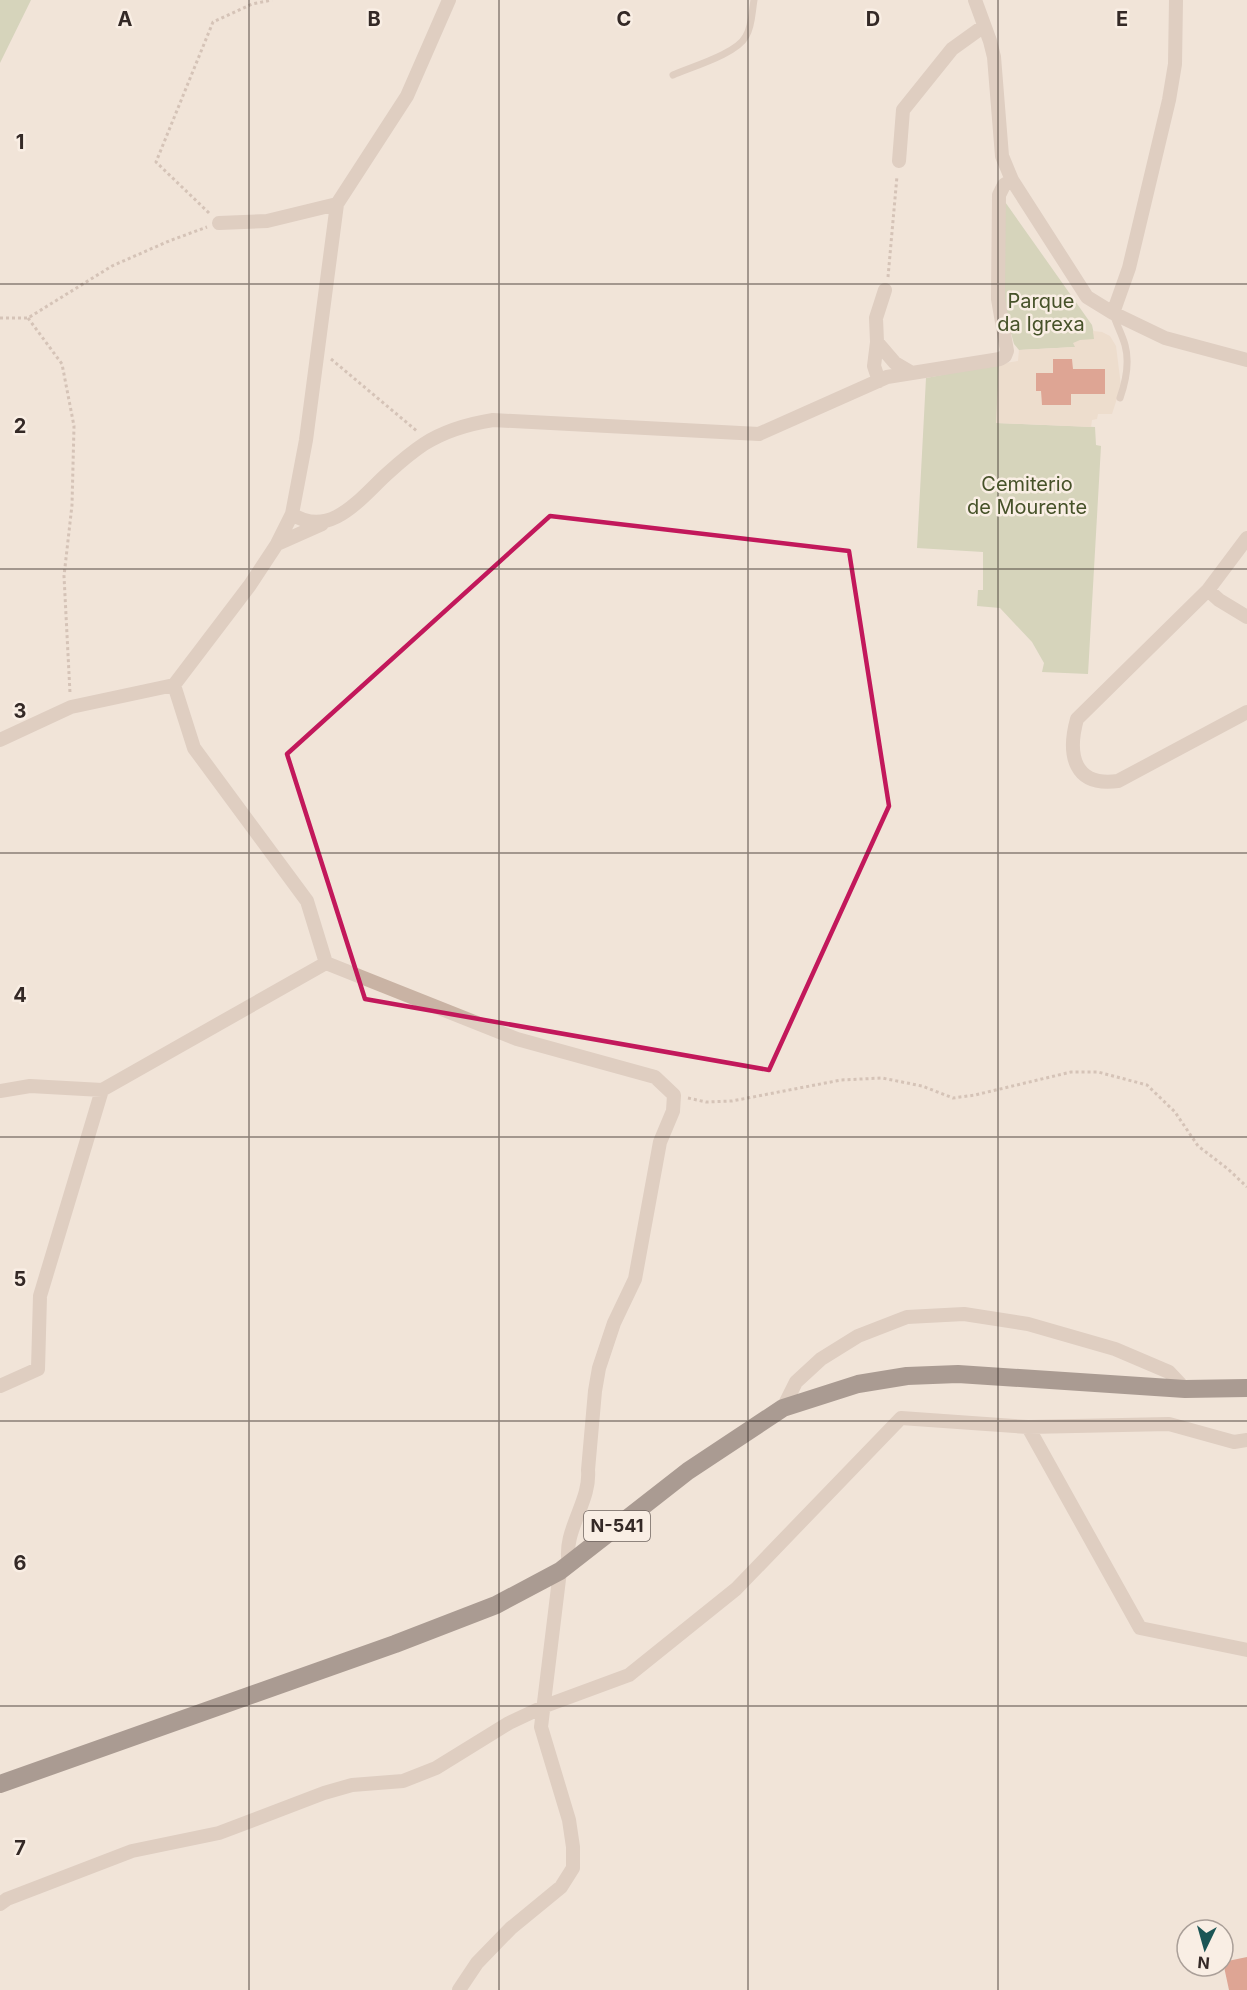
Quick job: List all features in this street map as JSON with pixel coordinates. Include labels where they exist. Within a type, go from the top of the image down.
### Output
[{"type":"highway","name":"N-541","points":[[0,1784],[395,1644],[496,1605],[565,1568],[688,1471],[783,1408],[858,1384],[907,1376],[958,1374],[1185,1389],[1247,1388]]},
{"type":"street","points":[[0,740],[71,707],[174,685],[250,585],[277,544],[292,514],[306,440],[337,204],[407,96],[449,0]]},
{"type":"street","points":[[975,0],[994,57],[1002,156],[1012,180],[1087,297],[1113,313],[1165,338],[1247,360]]},
{"type":"street","points":[[1113,313],[1129,268],[1169,100],[1175,64],[1176,0]]},
{"type":"street","points":[[899,161],[903,110],[952,49],[984,26]]},
{"type":"street","points":[[277,544],[335,518],[357,503],[388,473],[448,430],[493,420],[759,434],[887,377],[1000,359],[1005,356],[1006,351],[998,299],[999,195],[1004,185],[1012,180]]},
{"type":"street","points":[[219,223],[267,221],[337,204]]},
{"type":"street","points":[[879,381],[874,366],[877,342],[876,318],[885,290]]},
{"type":"street","points":[[877,342],[895,363],[912,373]]},
{"type":"street","points":[[292,514],[302,520],[318,522],[335,518]]},
{"type":"street","points":[[1247,538],[1208,590],[1077,719],[1072,736],[1073,754],[1080,770],[1090,778],[1101,783],[1118,781],[1247,712]]},
{"type":"street","points":[[1208,590],[1219,600],[1247,617]]},
{"type":"street","points":[[174,685],[195,748],[307,901],[326,963]]},
{"type":"street","points":[[0,1091],[30,1086],[102,1090],[326,963]]},
{"type":"street","points":[[326,963],[517,1039],[655,1077],[674,1095],[673,1111],[660,1142],[635,1279],[614,1323],[599,1368],[588,1470],[589,1482],[569,1540],[541,1727],[569,1820],[573,1868],[561,1887],[511,1928],[477,1963],[459,1990]]},
{"type":"street","points":[[0,1386],[38,1369],[40,1296],[102,1090]]},
{"type":"street","points":[[783,1408],[795,1382],[821,1359],[858,1336],[907,1317],[964,1314],[1028,1324],[1115,1349],[1169,1372],[1185,1389]]},
{"type":"street","points":[[0,1904],[59,1878],[144,1847],[219,1833],[324,1793],[352,1785],[403,1781],[436,1768],[509,1723],[544,1706],[629,1675],[736,1589],[901,1418],[1028,1427],[1169,1424],[1234,1442],[1247,1440]]},
{"type":"street","points":[[1028,1427],[1140,1628],[1247,1650]]},
{"type":"lane","points":[[673,75],[742,43],[747,35],[754,0]]},
{"type":"lane","points":[[1113,313],[1125,345],[1128,362],[1126,380],[1120,398]]},
{"type":"path","points":[[0,318],[28,318],[112,266],[169,241],[219,223],[156,162],[213,22],[252,4],[272,0]]},
{"type":"path","points":[[885,290],[899,161]]},
{"type":"path","points":[[28,318],[62,364],[74,426],[72,506],[64,576],[71,707]]},
{"type":"path","points":[[318,349],[429,442]]},
{"type":"path","points":[[674,1095],[706,1102],[732,1101],[842,1080],[882,1078],[922,1086],[953,1098],[975,1095],[1071,1072],[1098,1072],[1147,1085],[1175,1112],[1198,1146],[1247,1187]]},
{"type":"highlighted area","points":[[550,516],[849,551],[889,806],[769,1070],[365,999],[287,754]]},
{"type":"green space","points":[[0,0],[31,0],[0,63]]},
{"type":"green space","name":"Parque da Igrexa","points":[[1003,199],[1092,325],[1095,339],[1076,347],[1019,350],[1014,344],[1000,294]]},
{"type":"green space","name":"Cemiterio de Mourente","points":[[999,364],[997,423],[1095,427],[1096,445],[1101,446],[1088,674],[1042,672],[1044,663],[1032,642],[1000,608],[977,606],[978,590],[983,590],[983,552],[917,548],[926,378]]},
{"type":"shaded area","points":[[1093,331],[1102,332],[1110,336],[1116,346],[1121,386],[1112,414],[1098,414],[1097,419],[1092,420],[1091,427],[996,423],[999,364],[1018,361],[1019,350],[1075,347],[1073,343],[1080,340],[1094,339]],"holes":[[[1053,359],[1072,359],[1073,369],[1104,369],[1105,393],[1071,394],[1071,405],[1042,405],[1041,391],[1053,373]]]},
{"type":"building","points":[[1053,359],[1072,359],[1073,369],[1105,369],[1105,394],[1071,394],[1071,405],[1042,405],[1041,391],[1036,391],[1036,373],[1053,373]]},
{"type":"building","points":[[1247,1957],[1247,1990],[1229,1990],[1226,1978],[1235,1978],[1235,1960]]}]
